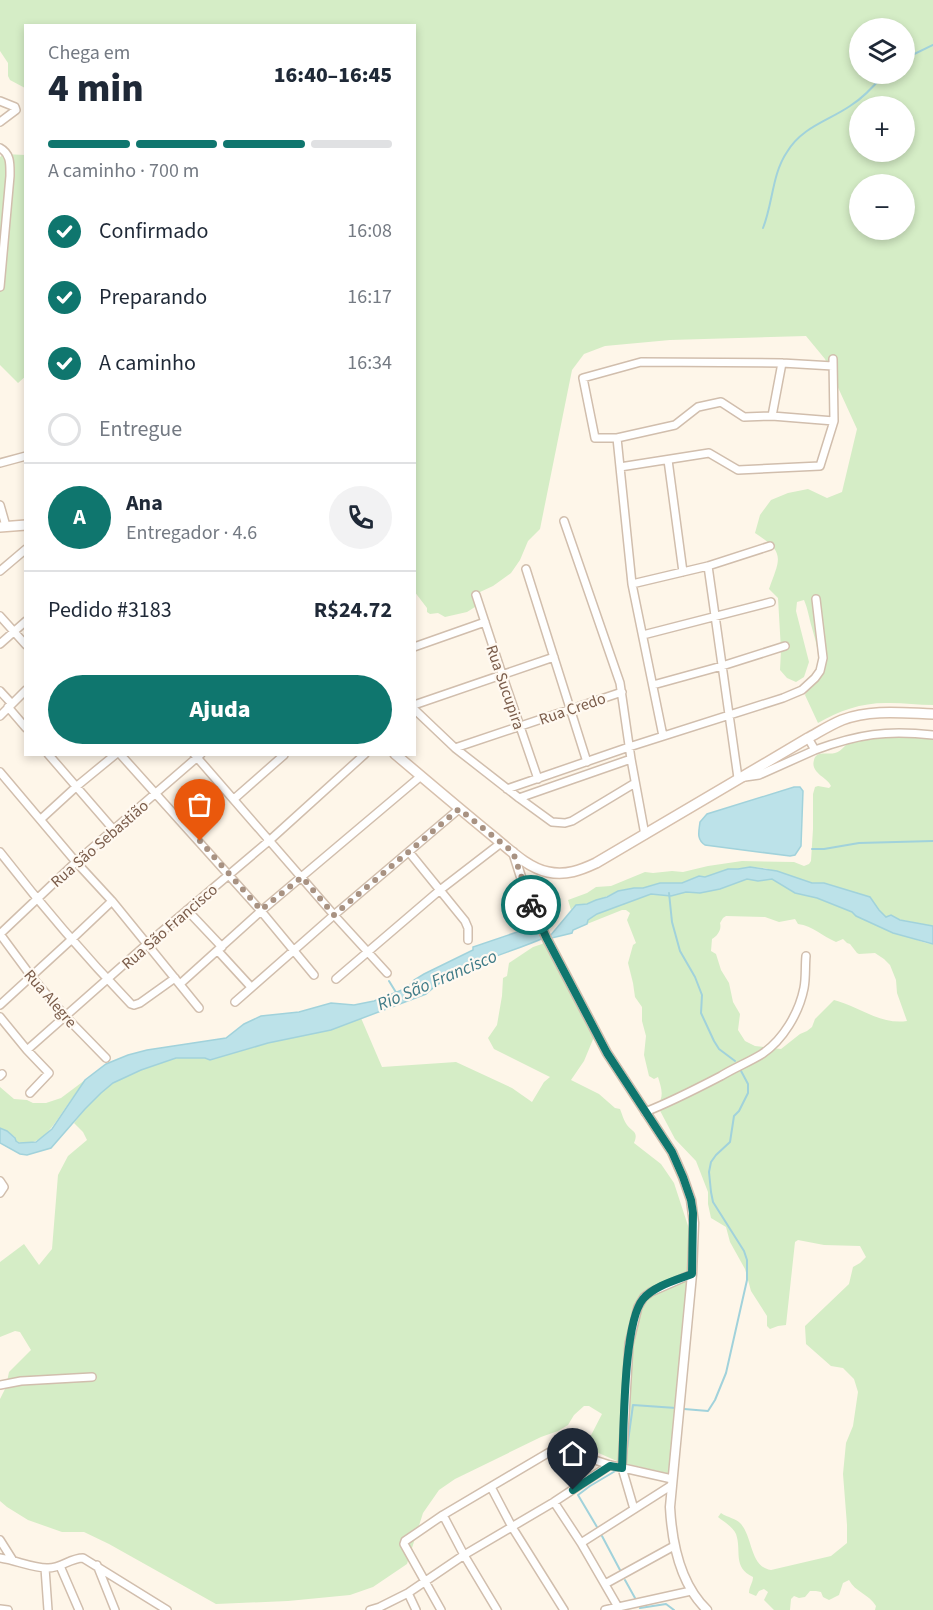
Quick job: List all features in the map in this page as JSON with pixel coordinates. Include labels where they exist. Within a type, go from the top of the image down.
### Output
[{"type":"main road","points":[[3,526],[24,525]]},
{"type":"main road","points":[[397,756],[459,809],[535,868],[564,874],[588,867],[738,778],[842,720],[877,712],[933,714]]},
{"type":"street","points":[[0,101],[15,107],[15,112],[0,122]]},
{"type":"street","points":[[0,148],[9,157],[9,197],[0,287]]},
{"type":"street","points":[[0,196],[9,197]]},
{"type":"street","points":[[620,467],[710,453],[738,470],[820,466],[834,421],[833,363],[640,362],[583,378],[595,438],[617,438],[675,425],[698,407],[721,402],[744,417],[772,416],[834,421]]},
{"type":"street","points":[[772,416],[782,363]]},
{"type":"street","points":[[617,438],[632,584],[663,736]]},
{"type":"street","points":[[0,463],[24,457]]},
{"type":"street","points":[[668,460],[683,572]]},
{"type":"street","points":[[0,505],[3,526]]},
{"type":"street","points":[[564,521],[618,674],[630,759],[645,835]]},
{"type":"street","points":[[632,584],[708,566],[770,546]]},
{"type":"street","points":[[0,571],[24,553]]},
{"type":"street","points":[[708,566],[738,778],[759,775],[814,750],[856,737],[890,732],[933,735]]},
{"type":"street","points":[[526,568],[587,762]]},
{"type":"street","name":"Rua Sucupira","points":[[476,595],[538,779]]},
{"type":"street","points":[[507,789],[802,690],[820,671],[822,658],[816,599]]},
{"type":"street","points":[[643,635],[771,602]]},
{"type":"street","points":[[0,616],[24,643]]},
{"type":"street","points":[[416,645],[485,622]]},
{"type":"street","points":[[0,644],[24,623]]},
{"type":"street","points":[[653,685],[785,646]]},
{"type":"street","points":[[416,706],[501,674],[554,657]]},
{"type":"street","points":[[0,692],[24,725]]},
{"type":"street","points":[[0,716],[24,692]]},
{"type":"street","name":"Rua Credo","points":[[455,748],[622,692]]},
{"type":"street","points":[[416,709],[455,748],[552,822],[572,821],[635,783]]},
{"type":"street","points":[[808,738],[814,750]]},
{"type":"street","points":[[50,756],[113,829]]},
{"type":"street","points":[[41,819],[114,756]]},
{"type":"street","points":[[122,756],[261,910],[314,975]]},
{"type":"street","points":[[197,756],[387,973]]},
{"type":"street","name":"Rua São Sebastião","points":[[0,934],[76,862],[197,756]]},
{"type":"street","points":[[234,799],[283,756]]},
{"type":"street","name":"Rua São Francisco","points":[[27,1050],[270,840],[363,756]]},
{"type":"street","points":[[519,798],[630,759]]},
{"type":"street","points":[[0,772],[112,901],[199,1008]]},
{"type":"street","points":[[0,852],[36,899],[107,979],[134,1005],[178,981],[220,949],[261,910],[421,776]]},
{"type":"street","points":[[235,1002],[459,809]]},
{"type":"street","points":[[336,979],[440,890],[501,843]]},
{"type":"street","points":[[409,852],[467,925],[468,940]]},
{"type":"street","points":[[513,852],[540,926],[607,1053],[672,1152],[691,1200],[694,1223],[692,1274],[670,1507],[675,1546],[691,1591],[707,1610]]},
{"type":"street","points":[[0,1005],[112,901]]},
{"type":"street","points":[[187,910],[251,987]]},
{"type":"street","name":"Rua Alegre","points":[[0,934],[65,1016],[106,1058]]},
{"type":"street","points":[[645,1112],[753,1059],[772,1046],[788,1027],[800,1002],[804,988],[806,956]]},
{"type":"street","points":[[0,1017],[48,1071],[48,1074],[30,1093]]},
{"type":"street","points":[[0,1181],[4,1185],[2,1192]]},
{"type":"street","points":[[634,1509],[622,1468],[629,1344],[638,1307],[644,1297],[651,1292],[692,1274]]},
{"type":"street","points":[[0,1385],[21,1381],[92,1377]]},
{"type":"street","points":[[441,1610],[405,1542],[444,1515],[553,1450],[672,1482]]},
{"type":"street","points":[[370,1610],[380,1609],[408,1593],[464,1555],[610,1466]]},
{"type":"street","points":[[581,1543],[672,1482]]},
{"type":"street","points":[[491,1486],[512,1527],[564,1610]]},
{"type":"street","points":[[554,1502],[618,1607]]},
{"type":"street","points":[[444,1515],[464,1555],[497,1610]]},
{"type":"street","points":[[0,1540],[12,1559]]},
{"type":"street","points":[[605,1584],[675,1546]]},
{"type":"street","points":[[0,1558],[45,1568],[60,1566],[83,1558],[166,1610]]},
{"type":"street","points":[[97,1565],[116,1610]]},
{"type":"street","points":[[60,1566],[79,1610]]},
{"type":"street","points":[[45,1568],[48,1610]]},
{"type":"street","points":[[604,1610],[691,1591]]},
{"type":"street","points":[[408,1593],[416,1610]]},
{"type":"street","points":[[0,1609],[8,1610]]},
{"type":"green space","points":[[0,0],[933,0],[933,705],[880,703],[862,705],[835,714],[818,723],[805,695],[815,677],[818,655],[804,600],[797,602],[796,611],[809,662],[804,677],[796,682],[787,678],[780,670],[778,598],[769,589],[778,557],[772,546],[755,533],[760,515],[771,500],[788,493],[808,489],[827,498],[842,492],[857,429],[825,359],[806,336],[670,340],[605,346],[584,354],[572,370],[540,529],[528,541],[520,560],[511,573],[480,592],[475,607],[467,612],[445,617],[438,613],[427,612],[427,608],[416,594],[416,24],[24,24],[24,87],[10,80],[8,63],[0,51]]},
{"type":"green space","points":[[4,154],[24,155],[24,378],[18,383],[0,365],[0,157]]},
{"type":"green space","points":[[906,736],[933,739],[933,926],[886,917],[870,897],[824,883],[812,883],[765,868],[750,867],[728,869],[705,878],[699,876],[682,883],[660,883],[618,891],[587,904],[573,907],[571,910],[568,900],[596,887],[611,886],[645,872],[683,872],[742,861],[794,862],[804,866],[809,864],[813,829],[813,794],[815,787],[829,788],[831,786],[814,768],[815,757],[820,754],[838,752],[851,741],[860,738]]},
{"type":"green space","points":[[747,879],[758,881],[772,879],[795,893],[817,898],[877,925],[933,944],[933,1610],[875,1610],[876,1606],[873,1602],[849,1580],[843,1583],[839,1595],[829,1600],[823,1597],[821,1592],[810,1591],[805,1597],[794,1596],[791,1599],[790,1610],[774,1610],[764,1600],[768,1592],[764,1589],[756,1596],[749,1593],[753,1577],[746,1573],[740,1563],[736,1534],[718,1517],[721,1513],[741,1524],[755,1558],[764,1568],[771,1570],[831,1556],[847,1543],[843,1474],[846,1443],[853,1426],[858,1392],[854,1379],[843,1368],[831,1366],[806,1344],[805,1326],[849,1284],[853,1267],[866,1257],[860,1246],[824,1245],[798,1240],[795,1242],[786,1325],[770,1329],[767,1326],[767,1316],[751,1291],[745,1269],[730,1242],[726,1227],[711,1218],[708,1192],[696,1161],[675,1139],[657,1105],[662,1095],[661,1088],[658,1077],[654,1079],[649,1076],[644,1055],[646,1036],[642,1021],[642,1007],[635,997],[628,963],[633,945],[636,943],[627,920],[630,913],[622,910],[587,924],[588,920],[597,914],[651,894],[671,896],[686,892],[700,893],[720,889]],"holes":[[[726,916],[765,917],[779,922],[795,919],[798,924],[813,929],[836,942],[843,939],[859,954],[875,953],[884,959],[890,965],[896,980],[897,993],[907,1021],[878,1018],[834,1000],[815,1019],[812,1027],[781,1049],[755,1046],[745,1041],[738,1030],[740,1014],[733,1002],[729,983],[721,970],[716,954],[711,951],[712,939],[719,932],[720,923]]]},
{"type":"green space","points":[[547,939],[594,1037],[584,1061],[571,1080],[599,1094],[615,1108],[620,1109],[626,1123],[635,1134],[634,1143],[661,1164],[674,1183],[691,1235],[690,1279],[671,1474],[619,1462],[585,1447],[602,1414],[589,1406],[584,1406],[574,1415],[568,1425],[558,1431],[455,1479],[439,1490],[423,1513],[407,1564],[373,1587],[350,1595],[288,1601],[216,1604],[84,1532],[62,1532],[28,1520],[0,1501],[0,1399],[6,1387],[9,1372],[31,1350],[20,1332],[15,1331],[0,1337],[0,1262],[24,1244],[39,1265],[52,1249],[58,1175],[68,1156],[87,1140],[74,1123],[85,1109],[113,1083],[176,1058],[210,1060],[268,1043],[331,1030],[361,1018],[382,1067],[456,1062],[512,1088],[532,1102],[544,1082],[550,1077],[494,1049],[488,1038],[497,1025],[503,978],[507,976],[509,963]]},
{"type":"green space","points":[[85,1080],[51,1128],[39,1139],[25,1143],[16,1141],[15,1137],[0,1128],[0,1087],[14,1099],[46,1103],[61,1098]]},
{"type":"water","points":[[800,787],[803,791],[801,846],[795,855],[705,845],[700,840],[700,822],[707,814]]},
{"type":"water","points":[[750,867],[777,871],[812,883],[824,883],[870,897],[886,917],[891,915],[900,920],[933,926],[933,944],[893,933],[852,912],[817,898],[795,893],[772,879],[758,881],[747,879],[720,889],[700,893],[686,892],[671,896],[651,894],[597,914],[588,920],[587,924],[573,930],[572,933],[552,938],[550,936],[576,905],[587,904],[618,891],[660,883],[682,883],[728,869]]},
{"type":"water","name":"Rio São Francisco","points":[[538,925],[546,937],[453,975],[426,994],[331,1030],[268,1043],[210,1060],[176,1058],[141,1070],[113,1083],[101,1093],[51,1148],[27,1155],[20,1154],[0,1143],[0,1128],[7,1131],[19,1143],[36,1142],[52,1129],[85,1080],[106,1064],[128,1055],[226,1038],[244,1024],[261,1016],[299,1012],[331,1003],[354,1005],[374,1001],[407,988],[414,980],[473,950],[473,947]]},
{"type":"waterway","points":[[915,54],[933,45]]},
{"type":"waterway","points":[[763,228],[778,170],[793,143],[808,130],[855,103],[875,84]]},
{"type":"waterway","points":[[812,849],[859,843],[933,841]]},
{"type":"waterway","points":[[669,893],[672,922],[680,951],[702,995],[701,1013],[719,1049],[735,1061]]},
{"type":"waterway","name":"Rio São Francisco","points":[[389,981],[397,994]]},
{"type":"waterway","points":[[684,1409],[708,1411],[715,1400],[726,1373],[747,1280],[747,1260],[744,1251],[713,1202],[709,1172],[711,1162],[730,1142],[734,1116],[748,1093],[748,1084],[740,1069]]},
{"type":"waterway","points":[[625,1463],[633,1405],[676,1408]]},
{"type":"waterway","points":[[597,1527],[578,1495],[617,1470]]},
{"type":"waterway","points":[[602,1536],[620,1570]]},
{"type":"waterway","points":[[625,1580],[635,1598]]},
{"type":"waterway","points":[[640,1608],[666,1604],[674,1610]]},
{"type":"way so far","points":[[200,841],[261,910],[302,877],[334,915],[459,809],[513,852],[531,905]]},
{"type":"route","points":[[531,905],[607,1053],[672,1152],[691,1200],[694,1223],[692,1274],[651,1292],[644,1297],[638,1307],[629,1344],[622,1468],[610,1466],[573,1490]]}]
